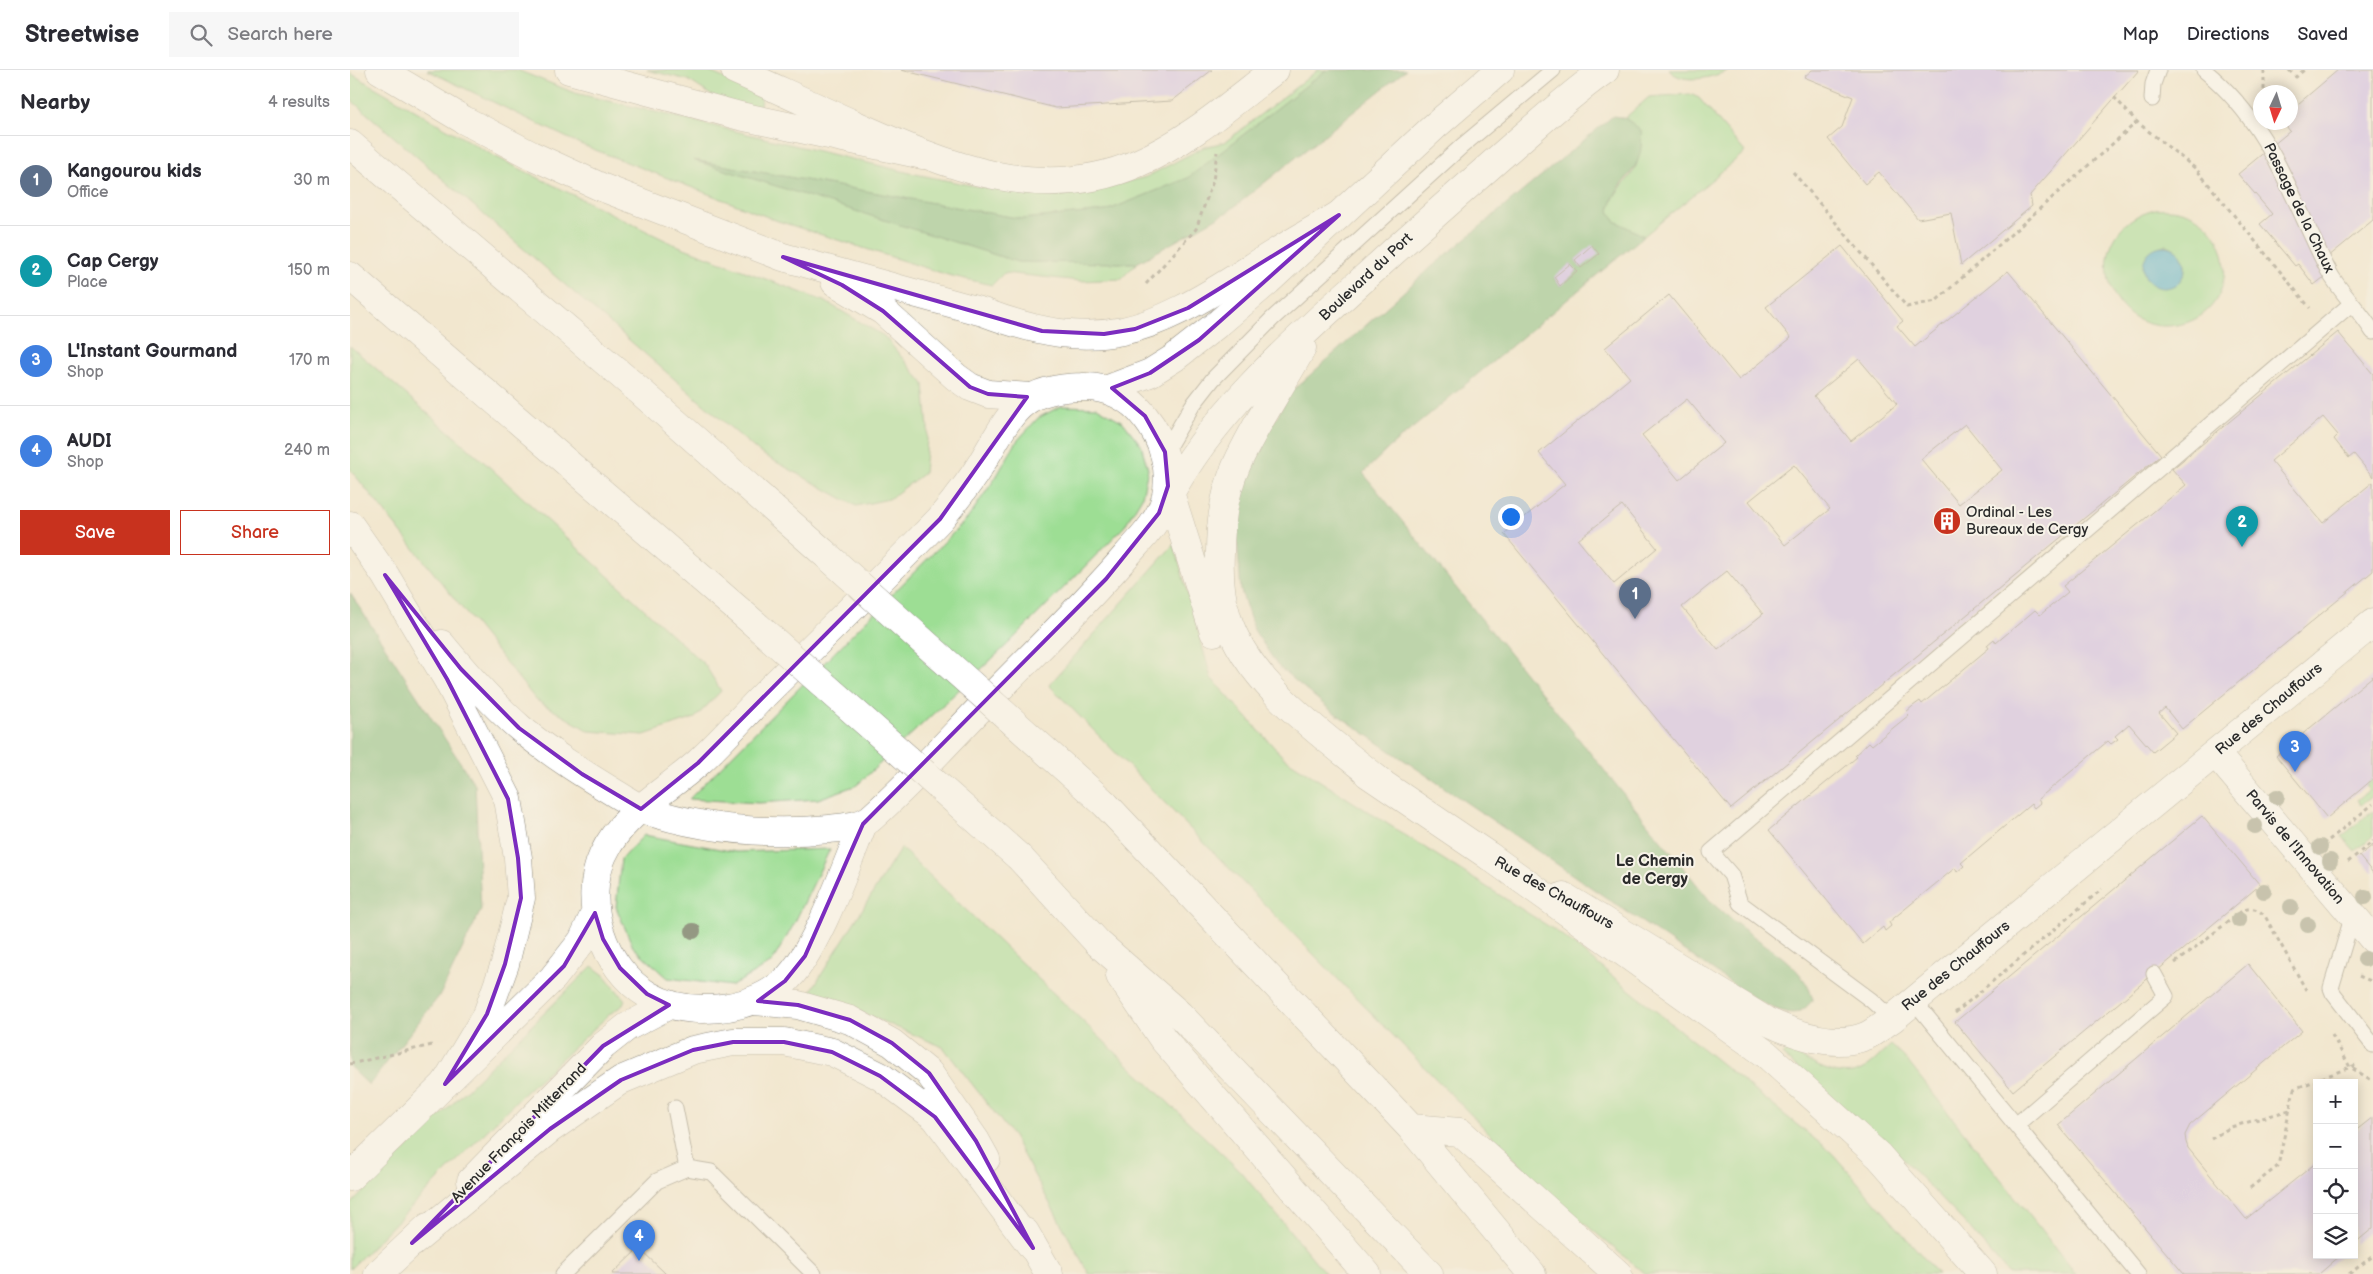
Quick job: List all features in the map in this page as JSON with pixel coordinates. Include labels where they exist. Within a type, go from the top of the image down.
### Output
[{"type":"main road","points":[[380,70],[464,120],[531,156],[602,187],[783,257],[842,284],[883,311],[956,377],[970,387],[988,394],[1030,397],[1073,387],[1108,389],[1122,396],[1145,416],[1165,452],[1166,497],[1211,627],[1240,678],[1273,709],[1532,884],[1766,1054],[1878,1156],[1983,1274]]},
{"type":"main road","points":[[569,70],[740,116],[923,155],[985,175],[1023,181],[1067,181],[1110,173],[1138,163],[1162,151],[1222,111],[1275,70]]},
{"type":"main road","points":[[735,70],[923,155]]},
{"type":"main road","points":[[1108,389],[1150,373],[1199,340],[1268,281],[1500,70]]},
{"type":"main road","name":"Boulevard du Port","points":[[870,818],[1106,579],[1151,528],[1166,497],[1202,444],[1257,380],[1315,324],[1456,195],[1540,122],[1605,70]]},
{"type":"main road","points":[[350,144],[641,392],[1104,803],[1410,1128],[1532,1274]]},
{"type":"main road","points":[[783,257],[983,312],[1012,324],[1062,334],[1104,334],[1135,329],[1188,308],[1339,215]]},
{"type":"main road","points":[[350,276],[756,626],[1020,858],[1098,943],[1180,1015],[1429,1274]]},
{"type":"main road","points":[[1315,324],[1236,466],[1222,523],[1219,579],[1227,618],[1251,667],[1295,710],[1383,784]]},
{"type":"main road","points":[[1030,397],[1009,416],[970,482],[940,519],[698,763],[622,826],[603,855],[597,871],[595,913],[603,939],[620,968],[647,994],[669,1005],[705,1008],[755,1001],[798,1005],[850,1020],[892,1043],[929,1073],[976,1141],[1033,1248],[1049,1274]]},
{"type":"main road","points":[[350,525],[385,575],[461,669],[520,728],[582,774],[641,809],[667,818],[692,823],[748,829],[815,830],[870,818]]},
{"type":"main road","points":[[385,575],[447,679],[508,799],[518,858],[522,898],[506,964],[487,1014],[445,1084]]},
{"type":"main road","name":"Rue des Chauffours","points":[[1489,856],[1583,908],[1766,1021],[1793,1033],[1833,1040],[1865,1036],[1892,1019],[2373,623]]},
{"type":"main road","name":"Parvis de l'Innovation","points":[[2216,754],[2373,939]]},
{"type":"main road","points":[[755,1001],[785,981],[805,956],[870,818]]},
{"type":"main road","points":[[350,1177],[559,972],[582,941],[595,913]]},
{"type":"main road","points":[[1098,943],[1163,1039],[1367,1274]]},
{"type":"main road","name":"Avenue François Mitterrand","points":[[378,1274],[412,1243],[603,1046],[627,1027],[669,1005]]},
{"type":"main road","points":[[412,1243],[550,1129],[621,1080],[693,1050],[733,1042],[784,1042],[832,1052],[880,1076],[934,1116],[1033,1248]]},
{"type":"main road","points":[[1410,1128],[1460,1132],[1618,1274]]},
{"type":"lane","points":[[1165,452],[1192,406],[1213,379],[1272,320],[1462,146],[1553,70]]},
{"type":"lane","points":[[2152,99],[2153,84],[2158,70]]},
{"type":"lane","name":"Passage de la Chaux","points":[[2204,70],[2233,96],[2260,131],[2279,164],[2329,271],[2351,304],[2372,330]]},
{"type":"lane","points":[[1892,1019],[1871,1000],[1740,903],[1731,875],[1711,852],[2324,325],[2351,304]]},
{"type":"lane","points":[[2353,915],[2332,993],[2373,1045]]},
{"type":"lane","points":[[2016,1126],[2166,996],[2154,974]]},
{"type":"lane","points":[[1914,1001],[2138,1274]]},
{"type":"lane","points":[[675,1108],[687,1168]]},
{"type":"lane","points":[[563,1274],[657,1181],[687,1168],[711,1172],[814,1274]]},
{"type":"path","points":[[2264,70],[2264,85]]},
{"type":"path","points":[[2289,70],[2296,77],[2304,70]]},
{"type":"path","points":[[2114,96],[2137,122],[2196,169],[2324,325]]},
{"type":"path","points":[[1793,172],[1906,308],[1936,301],[2137,122]]},
{"type":"path","points":[[1146,284],[1196,229],[1213,182],[1218,147]]},
{"type":"path","points":[[2329,840],[2373,804]]},
{"type":"path","points":[[2348,862],[2373,842]]},
{"type":"path","points":[[2171,966],[2242,911],[2248,908],[2259,909],[2307,991]]},
{"type":"path","points":[[2331,1033],[2350,1067],[2373,1081]]},
{"type":"path","points":[[350,1064],[434,1045]]},
{"type":"path","points":[[2250,1188],[2278,1166],[2294,1089],[2365,1061]]},
{"type":"path","points":[[2211,1139],[2231,1127],[2290,1109]]},
{"type":"path","points":[[2349,1274],[2373,1256]]},
{"type":"highlighted area","points":[[1339,215],[1199,340],[1150,373],[1112,388],[1145,416],[1165,452],[1168,486],[1159,513],[1106,579],[863,824],[805,956],[785,981],[758,1001],[798,1005],[850,1020],[892,1043],[929,1073],[976,1141],[1033,1248],[935,1117],[880,1076],[832,1052],[784,1042],[733,1042],[693,1050],[621,1080],[550,1129],[412,1243],[603,1046],[669,1005],[647,994],[620,968],[603,939],[595,913],[564,966],[445,1084],[487,1014],[505,964],[521,898],[518,858],[508,799],[447,679],[385,575],[461,669],[519,728],[582,774],[641,809],[698,763],[940,519],[1027,397],[988,394],[970,387],[883,311],[842,285],[783,257],[1042,331],[1104,334],[1135,329],[1188,308]]},
{"type":"green space","points":[[427,70],[517,70],[575,93],[910,173],[980,187],[1039,194],[1096,190],[1146,177],[1204,147],[1225,142],[1318,70],[1326,70],[1188,178],[1106,211],[1022,219],[698,161],[1018,262],[1137,263],[1121,279],[1081,281],[1004,273],[992,285],[948,275],[778,221],[580,144]]},
{"type":"green space","points":[[647,70],[705,70],[763,95],[758,110],[714,97],[688,80]]},
{"type":"green space","points":[[1326,70],[1406,70],[1229,211],[1137,263],[1018,262],[693,160],[1022,219],[1106,211],[1188,178]]},
{"type":"green space","points":[[1669,70],[1730,70],[1699,79],[1690,79],[1675,75]]},
{"type":"green space","points":[[350,73],[496,157],[671,243],[826,302],[884,336],[924,384],[928,429],[924,473],[889,499],[856,506],[760,453],[350,99]]},
{"type":"green space","points":[[1690,94],[1699,98],[1745,152],[1644,236],[1615,221],[1609,211],[1614,197],[1633,172],[1638,158],[1641,130],[1625,118],[1649,97]]},
{"type":"green space","points":[[1613,116],[1625,118],[1641,130],[1639,157],[1613,199],[1609,211],[1615,221],[1644,236],[1390,447],[1363,473],[1712,903],[1795,969],[1813,999],[1807,1007],[1800,1011],[1790,1013],[1781,1011],[1751,996],[1329,709],[1278,666],[1254,630],[1241,591],[1236,522],[1240,489],[1257,450],[1292,391],[1428,270]],"holes":[[[1592,246],[1581,268],[1575,260]],[[1570,264],[1577,272],[1560,286],[1554,278]]]},
{"type":"green space","points":[[2155,209],[2183,211],[2204,222],[2218,239],[2224,260],[2223,281],[2215,301],[2200,316],[2177,325],[2151,325],[2131,315],[2116,299],[2109,279],[2108,257],[2115,237],[2131,220]],"holes":[[[2167,245],[2176,250],[2182,257],[2185,270],[2184,275],[2160,287],[2147,278],[2145,264],[2147,257],[2152,251]]]},
{"type":"green space","points":[[350,346],[484,462],[705,665],[721,691],[695,718],[644,735],[589,731],[536,700],[350,469]]},
{"type":"green space","points":[[1061,406],[1097,407],[1123,422],[1141,445],[1148,469],[1142,497],[1124,527],[1009,643],[857,785],[818,799],[759,803],[689,799],[968,518],[996,477],[1017,441],[1038,418]]},
{"type":"green space","points":[[1174,544],[1211,678],[1284,758],[1559,933],[1832,1153],[1938,1274],[1645,1274],[1548,1193],[1049,685]]},
{"type":"green space","points":[[350,593],[475,785],[481,910],[440,995],[369,1085],[350,1067]]},
{"type":"green space","points":[[2373,779],[2373,796],[2361,805],[2357,800],[2369,790],[2366,785]]},
{"type":"green space","points":[[2373,811],[2373,836],[2355,851],[2342,836]]},
{"type":"green space","points":[[644,835],[736,852],[830,849],[794,924],[772,962],[732,986],[668,978],[633,947],[616,907],[621,859]]},
{"type":"green space","points":[[901,848],[1240,1171],[1326,1274],[1089,1274],[1012,1135],[943,1047],[811,991]]},
{"type":"green space","points":[[592,966],[604,975],[625,1000],[623,1005],[611,1013],[521,1096],[350,1269],[350,1205]]},
{"type":"green space","points":[[1891,1045],[1904,1057],[2076,1274],[2009,1274],[1964,1222],[1896,1152],[1782,1055],[1788,1050],[1824,1069],[1833,1072],[1852,1073],[1869,1065]]},
{"type":"water","points":[[2160,246],[2168,246],[2179,252],[2185,267],[2179,282],[2168,288],[2160,288],[2149,282],[2143,271],[2143,263],[2149,252]]},
{"type":"building","points":[[901,70],[1212,70],[1172,101],[1056,108]]},
{"type":"building","points":[[1812,70],[2139,70],[2030,195],[2032,206],[1961,265],[1951,213],[1918,219],[1879,172],[1865,184],[1828,139],[1842,127],[1853,97],[1804,77]]},
{"type":"building","points":[[2338,70],[2373,70],[2373,220],[2328,257],[2337,267],[2314,285],[2298,264],[2295,266],[2260,224],[2272,214],[2238,174],[2289,130],[2298,130],[2298,104]]},
{"type":"building","points":[[1592,245],[1599,254],[1581,268],[1575,260]]},
{"type":"building","name":"Ordinal - Les Bureaux de Cergy","points":[[1842,246],[1903,321],[1897,326],[1915,347],[2008,271],[2161,455],[1731,809],[1504,534],[1565,484],[1539,453],[1630,378],[1605,348],[1669,295],[1739,380],[1791,338],[1766,307]],"holes":[[[1859,359],[1897,404],[1851,441],[1814,396]],[[1687,399],[1724,443],[1679,480],[1642,435]],[[1965,424],[2002,470],[1959,504],[1921,459]],[[1794,465],[1830,509],[1785,545],[1749,501]],[[1622,505],[1657,548],[1614,584],[1578,540]],[[1727,571],[1763,614],[1718,650],[1682,607]]]},
{"type":"building","points":[[1570,264],[1577,271],[1560,286],[1554,277]]},
{"type":"building","points":[[2338,332],[2373,374],[2373,477],[2354,454],[2349,458],[2334,439],[2338,435],[2323,417],[2271,461],[2323,523],[2373,482],[2373,571],[2182,729],[2165,708],[2159,713],[2176,733],[2153,752],[2129,724],[2115,736],[2118,739],[2111,744],[2108,741],[2038,799],[2040,803],[2034,808],[2031,804],[1961,863],[1964,866],[1957,872],[1955,868],[1889,922],[1891,926],[1885,931],[1883,927],[1863,944],[1769,830],[1857,757],[1855,755],[1869,742],[1872,745],[1909,715],[1906,712],[1913,706],[1920,701],[1922,704],[1989,648],[1987,645],[1994,639],[1996,643],[2035,610],[2040,615],[2068,592],[2063,586],[2186,485],[2172,469]]},
{"type":"building","points":[[2373,676],[2373,779],[2327,818],[2276,756]]},
{"type":"building","points":[[2202,816],[2260,885],[2013,1091],[1955,1022]]},
{"type":"building","points":[[2373,845],[2373,873],[2359,856]]},
{"type":"building","points":[[2248,964],[2302,1031],[2190,1125],[2185,1135],[2186,1142],[2188,1148],[2246,1219],[2313,1165],[2313,1259],[2336,1259],[2319,1274],[2184,1274],[2058,1125]]},
{"type":"building","points":[[2373,1117],[2373,1228],[2358,1241],[2358,1169],[2358,1129]]},
{"type":"building","points":[[639,1248],[666,1274],[612,1274]]},
{"type":"place","name":"Ordinal - Les Bureaux de Cergy","points":[[1947,521]]},
{"type":"place","name":"Cap Cergy","points":[[2242,547]]},
{"type":"place","name":"Kangourou kids","points":[[1635,619]]},
{"type":"place","name":"L'Instant Gourmand","points":[[2295,772]]},
{"type":"place","name":"AUDI","points":[[639,1261]]},
{"type":"district","name":"Le Chemin de Cergy","points":[[1655,870]]}]
